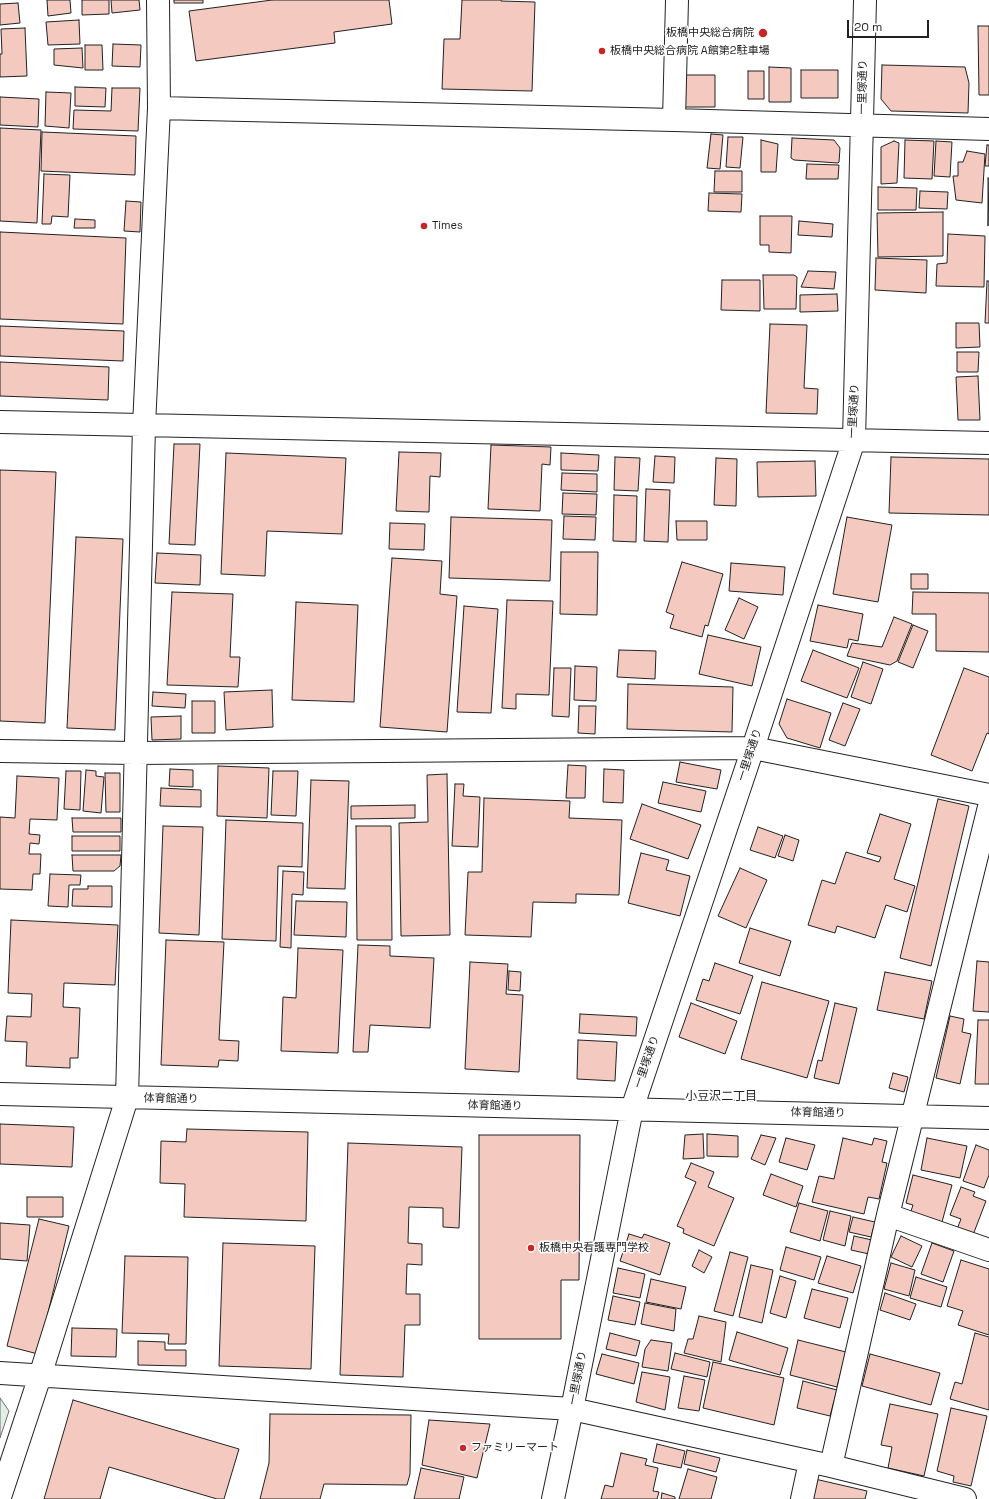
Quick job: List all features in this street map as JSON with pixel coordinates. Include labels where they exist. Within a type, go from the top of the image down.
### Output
[{"type":"street","points":[[0,1497],[40,1376],[127,1098],[144,426],[159,108],[158,0]]},
{"type":"street","points":[[674,120],[677,0]]},
{"type":"street","name":"一里塚通り","points":[[553,1499],[632,1109],[854,440],[865,0]]},
{"type":"street","points":[[159,108],[989,129]]},
{"type":"street","points":[[0,422],[989,443]]},
{"type":"street","points":[[0,751],[135,753],[753,748],[989,795]]},
{"type":"street","points":[[802,1499],[821,1464],[888,1216],[989,807]]},
{"type":"street","name":"体育館通り","points":[[0,1094],[989,1118]]},
{"type":"street","points":[[888,1216],[989,1250]]},
{"type":"street","points":[[0,1373],[572,1409],[821,1464],[965,1499]]},
{"type":"green space","points":[[0,1398],[9,1411],[0,1438]]},
{"type":"building","points":[[47,0],[70,0],[71,13],[48,16]]},
{"type":"building","points":[[82,0],[109,0],[109,14],[82,15]]},
{"type":"building","points":[[111,0],[139,0],[140,10],[112,13]]},
{"type":"building","points":[[174,0],[203,0],[203,3],[174,3]]},
{"type":"building","points":[[272,0],[389,0],[392,24],[334,32],[335,43],[196,61],[189,11]]},
{"type":"building","points":[[462,0],[535,2],[532,91],[442,89],[444,39],[460,39]]},
{"type":"building","points":[[18,3],[20,23],[0,25],[0,4]]},
{"type":"building","points":[[79,20],[80,44],[48,45],[46,22]]},
{"type":"building","points":[[978,26],[989,26],[989,95],[979,95]]},
{"type":"building","points":[[25,28],[27,76],[0,77],[0,54],[2,54],[1,29]]},
{"type":"building","points":[[113,44],[141,45],[140,67],[112,66]]},
{"type":"building","points":[[85,45],[102,45],[103,70],[85,70]]},
{"type":"building","points":[[82,48],[83,68],[54,65],[54,49]]},
{"type":"building","points":[[882,65],[965,67],[969,83],[968,113],[891,111],[881,99]]},
{"type":"building","points":[[769,67],[791,68],[791,102],[769,102]]},
{"type":"building","points":[[801,70],[838,70],[838,98],[801,98]]},
{"type":"building","points":[[748,71],[764,71],[764,99],[748,99]]},
{"type":"building","points":[[679,75],[715,75],[715,107],[679,107]]},
{"type":"building","points":[[75,87],[106,88],[105,107],[75,106]]},
{"type":"building","points":[[112,88],[140,88],[138,131],[73,129],[74,110],[111,111]]},
{"type":"building","points":[[46,92],[71,93],[69,128],[45,126]]},
{"type":"building","points":[[0,97],[39,99],[38,127],[0,125]]},
{"type":"building","points":[[0,128],[41,130],[37,223],[0,221]]},
{"type":"building","points":[[42,132],[136,136],[135,175],[41,171]]},
{"type":"building","points":[[711,134],[723,135],[720,169],[707,168]]},
{"type":"building","points":[[728,137],[743,137],[740,168],[726,167]]},
{"type":"building","points":[[792,138],[834,140],[840,148],[839,162],[794,160],[791,158]]},
{"type":"building","points":[[761,140],[778,144],[776,172],[761,172]]},
{"type":"building","points":[[905,140],[934,141],[932,179],[904,178]]},
{"type":"building","points":[[894,141],[899,143],[897,183],[881,184],[881,147]]},
{"type":"building","points":[[936,141],[952,142],[950,177],[934,176]]},
{"type":"building","points":[[987,145],[989,145],[989,166],[985,166]]},
{"type":"building","points":[[967,151],[985,154],[982,203],[956,200],[953,176],[958,176],[958,162],[963,162]]},
{"type":"building","points":[[807,164],[839,165],[838,179],[806,179]]},
{"type":"building","points":[[715,171],[742,171],[742,192],[714,192]]},
{"type":"building","points":[[44,174],[70,175],[68,217],[52,216],[51,224],[42,224]]},
{"type":"building","points":[[988,178],[989,178],[988,226]]},
{"type":"building","points":[[878,187],[917,188],[916,210],[878,210]]},
{"type":"building","points":[[920,191],[948,192],[947,209],[919,208]]},
{"type":"building","points":[[709,193],[742,194],[741,212],[708,211]]},
{"type":"building","points":[[126,201],[141,202],[140,232],[124,231]]},
{"type":"building","points":[[943,212],[943,256],[878,257],[877,213]]},
{"type":"building","points":[[760,216],[792,216],[791,253],[769,252],[769,245],[760,245]]},
{"type":"building","points":[[75,219],[95,220],[95,228],[74,228]]},
{"type":"building","points":[[799,221],[833,224],[832,237],[798,235]]},
{"type":"building","points":[[0,232],[126,238],[123,324],[0,319]]},
{"type":"building","points":[[948,234],[985,236],[984,287],[936,286],[937,264],[947,263]]},
{"type":"building","points":[[876,258],[927,260],[926,293],[875,290]]},
{"type":"building","points":[[808,271],[836,272],[834,289],[801,287]]},
{"type":"building","points":[[763,275],[794,275],[797,277],[796,309],[764,309]]},
{"type":"building","points":[[722,280],[760,280],[760,311],[721,310]]},
{"type":"building","points":[[987,281],[989,281],[989,323],[985,323]]},
{"type":"building","points":[[837,294],[838,311],[800,312],[800,295]]},
{"type":"building","points":[[956,323],[979,323],[980,347],[956,348]]},
{"type":"building","points":[[770,324],[807,325],[804,388],[818,389],[817,414],[766,413]]},
{"type":"building","points":[[0,326],[124,331],[123,361],[0,356]]},
{"type":"building","points":[[957,352],[979,352],[978,372],[957,372]]},
{"type":"building","points":[[0,362],[109,367],[108,400],[0,396]]},
{"type":"building","points":[[978,376],[980,420],[958,420],[956,377]]},
{"type":"building","points":[[174,444],[200,444],[195,545],[169,544]]},
{"type":"building","points":[[491,445],[551,447],[550,465],[542,464],[540,511],[488,509]]},
{"type":"building","points":[[399,452],[441,453],[440,477],[430,476],[429,512],[396,511]]},
{"type":"building","points":[[226,453],[346,458],[342,534],[267,531],[265,576],[221,574]]},
{"type":"building","points":[[561,453],[599,455],[598,471],[561,470]]},
{"type":"building","points":[[655,456],[675,457],[674,483],[653,482]]},
{"type":"building","points":[[615,457],[640,458],[638,491],[614,490]]},
{"type":"building","points":[[891,457],[989,459],[989,515],[889,513]]},
{"type":"building","points":[[716,458],[737,459],[736,506],[714,505]]},
{"type":"building","points":[[815,461],[816,496],[758,497],[757,462]]},
{"type":"building","points":[[0,470],[56,472],[45,723],[0,721]]},
{"type":"building","points":[[562,473],[597,474],[597,492],[561,490]]},
{"type":"building","points":[[646,489],[670,490],[668,542],[644,541]]},
{"type":"building","points":[[563,493],[597,494],[596,515],[562,514]]},
{"type":"building","points":[[614,495],[637,496],[636,542],[613,541]]},
{"type":"building","points":[[564,516],[596,517],[595,540],[563,539]]},
{"type":"building","points":[[451,517],[552,520],[550,581],[449,578]]},
{"type":"building","points":[[847,517],[892,525],[878,602],[833,594]]},
{"type":"building","points":[[676,521],[707,521],[707,540],[677,540]]},
{"type":"building","points":[[390,523],[425,524],[424,550],[389,549]]},
{"type":"building","points":[[76,537],[123,539],[115,730],[67,728]]},
{"type":"building","points":[[561,552],[598,552],[597,615],[560,614]]},
{"type":"building","points":[[157,553],[201,555],[200,585],[155,583]]},
{"type":"building","points":[[392,558],[442,561],[440,594],[457,596],[447,732],[380,727]]},
{"type":"building","points":[[682,562],[723,574],[708,626],[705,625],[702,637],[670,628],[674,615],[666,612]]},
{"type":"building","points":[[731,563],[785,567],[783,595],[729,591]]},
{"type":"building","points":[[911,574],[928,574],[928,589],[911,589]]},
{"type":"building","points":[[172,592],[233,594],[230,657],[240,657],[238,687],[167,685]]},
{"type":"building","points":[[913,592],[989,593],[989,652],[936,651],[936,614],[912,614]]},
{"type":"building","points":[[739,598],[758,607],[744,639],[725,630]]},
{"type":"building","points":[[507,600],[553,601],[549,695],[516,694],[516,709],[502,708]]},
{"type":"building","points":[[296,602],[358,605],[354,702],[292,700]]},
{"type":"building","points":[[818,605],[863,614],[858,641],[849,639],[847,648],[810,641]]},
{"type":"building","points":[[464,606],[498,609],[491,713],[457,712]]},
{"type":"building","points":[[894,617],[912,624],[897,661],[890,665],[847,656],[852,643],[882,647]]},
{"type":"building","points":[[913,625],[928,631],[913,668],[898,662]]},
{"type":"building","points":[[708,635],[761,647],[752,686],[699,674]]},
{"type":"building","points":[[619,650],[656,651],[655,679],[617,677]]},
{"type":"building","points":[[813,650],[859,668],[847,698],[801,681]]},
{"type":"building","points":[[863,662],[883,669],[871,704],[851,697]]},
{"type":"building","points":[[575,666],[597,667],[596,701],[574,700]]},
{"type":"building","points":[[554,668],[571,668],[569,717],[552,716]]},
{"type":"building","points":[[964,668],[989,677],[989,734],[987,733],[972,771],[931,755]]},
{"type":"building","points":[[628,684],[733,687],[732,732],[627,729]]},
{"type":"building","points":[[272,690],[273,727],[226,730],[224,692]]},
{"type":"building","points":[[153,692],[186,694],[185,708],[152,706]]},
{"type":"building","points":[[787,699],[831,713],[820,748],[787,738],[779,724]]},
{"type":"building","points":[[192,701],[215,701],[215,733],[192,733]]},
{"type":"building","points":[[843,703],[860,709],[845,746],[829,740]]},
{"type":"building","points":[[579,706],[596,706],[595,734],[578,733]]},
{"type":"building","points":[[181,716],[181,739],[152,740],[151,717]]},
{"type":"building","points":[[680,762],[721,770],[717,789],[676,782]]},
{"type":"building","points":[[568,765],[586,766],[585,798],[566,798]]},
{"type":"building","points":[[218,766],[269,768],[267,818],[217,816]]},
{"type":"building","points":[[170,769],[193,770],[193,787],[169,786]]},
{"type":"building","points":[[604,769],[624,770],[623,803],[603,802]]},
{"type":"building","points":[[86,770],[96,771],[96,776],[104,777],[101,813],[83,811]]},
{"type":"building","points":[[66,771],[81,771],[80,810],[64,809]]},
{"type":"building","points":[[273,771],[298,771],[296,816],[271,815]]},
{"type":"building","points":[[105,773],[120,773],[120,812],[106,812]]},
{"type":"building","points":[[447,774],[450,935],[401,936],[399,823],[428,822],[427,775]]},
{"type":"building","points":[[17,776],[59,778],[57,820],[30,819],[29,834],[40,835],[39,844],[30,843],[29,854],[41,854],[40,874],[33,874],[32,890],[0,889],[0,817],[15,818]]},
{"type":"building","points":[[311,780],[349,781],[345,889],[307,888]]},
{"type":"building","points":[[663,782],[706,791],[701,812],[658,803]]},
{"type":"building","points":[[455,784],[464,784],[463,796],[480,797],[478,847],[452,846]]},
{"type":"building","points":[[161,788],[201,790],[201,807],[160,806]]},
{"type":"building","points":[[484,798],[570,801],[569,818],[622,820],[619,895],[576,894],[576,903],[533,902],[531,937],[465,935],[468,872],[482,872]]},
{"type":"building","points":[[938,799],[969,806],[931,966],[900,958]]},
{"type":"building","points":[[642,804],[701,825],[688,859],[630,839]]},
{"type":"building","points":[[415,805],[415,818],[351,819],[351,806]]},
{"type":"building","points":[[880,814],[911,824],[894,879],[915,886],[907,912],[886,905],[875,938],[837,926],[835,933],[808,925],[822,880],[835,884],[846,852],[879,862],[881,857],[867,853]]},
{"type":"building","points":[[72,818],[121,818],[121,832],[73,832]]},
{"type":"building","points":[[226,820],[303,823],[302,867],[278,866],[276,941],[222,939]]},
{"type":"building","points":[[163,826],[203,827],[199,935],[159,933]]},
{"type":"building","points":[[356,826],[391,826],[392,940],[357,940]]},
{"type":"building","points":[[758,827],[783,836],[775,858],[750,850]]},
{"type":"building","points":[[785,835],[799,840],[793,861],[778,856]]},
{"type":"building","points":[[72,836],[120,836],[120,851],[72,851]]},
{"type":"building","points":[[641,853],[669,860],[666,870],[690,876],[680,916],[628,903]]},
{"type":"building","points":[[72,855],[121,855],[120,866],[114,871],[73,871]]},
{"type":"building","points":[[740,868],[767,880],[746,928],[718,916]]},
{"type":"building","points":[[283,871],[304,872],[303,895],[292,894],[291,948],[280,947]]},
{"type":"building","points":[[50,874],[81,875],[80,885],[69,885],[68,907],[48,906]]},
{"type":"building","points":[[88,886],[112,886],[112,907],[72,906],[73,889],[88,889]]},
{"type":"building","points":[[296,901],[347,902],[346,937],[294,935]]},
{"type":"building","points":[[11,920],[118,925],[115,985],[64,983],[63,1007],[80,1008],[78,1058],[70,1058],[70,1068],[26,1066],[27,1042],[5,1041],[7,1016],[31,1017],[32,994],[8,993]]},
{"type":"building","points":[[750,928],[791,941],[780,976],[739,963]]},
{"type":"building","points":[[166,940],[224,942],[219,1040],[239,1041],[238,1061],[219,1060],[218,1067],[161,1065]]},
{"type":"building","points":[[358,945],[390,946],[390,956],[434,958],[430,1028],[370,1025],[368,1052],[353,1052]]},
{"type":"building","points":[[298,948],[343,950],[338,1053],[281,1051],[283,997],[296,998]]},
{"type":"building","points":[[977,961],[989,962],[989,1012],[973,1011]]},
{"type":"building","points":[[470,962],[508,964],[506,994],[523,995],[519,1072],[465,1069]]},
{"type":"building","points":[[715,963],[753,976],[740,1014],[696,1000],[703,979],[709,981]]},
{"type":"building","points":[[509,971],[521,972],[520,991],[508,990]]},
{"type":"building","points":[[885,972],[932,981],[924,1019],[877,1010]]},
{"type":"building","points":[[762,982],[829,1001],[807,1078],[741,1059]]},
{"type":"building","points":[[691,1003],[737,1021],[725,1054],[679,1037]]},
{"type":"building","points":[[835,1003],[857,1008],[839,1084],[814,1078],[818,1060],[822,1061]]},
{"type":"building","points":[[580,1014],[637,1017],[636,1036],[579,1033]]},
{"type":"building","points":[[950,1016],[964,1019],[962,1032],[971,1034],[960,1084],[936,1078]]},
{"type":"building","points":[[978,1020],[989,1020],[989,1084],[975,1084]]},
{"type":"building","points":[[578,1040],[617,1042],[615,1081],[577,1079]]},
{"type":"building","points":[[893,1073],[908,1077],[904,1092],[889,1088]]},
{"type":"building","points":[[0,1124],[74,1127],[72,1167],[0,1164]]},
{"type":"building","points":[[187,1129],[308,1132],[306,1221],[184,1217],[185,1184],[160,1183],[161,1141],[186,1142]]},
{"type":"building","points":[[703,1134],[704,1158],[683,1159],[685,1135]]},
{"type":"building","points":[[707,1134],[738,1136],[738,1157],[707,1156]]},
{"type":"building","points":[[479,1135],[580,1135],[579,1280],[561,1280],[561,1339],[479,1339]]},
{"type":"building","points":[[761,1135],[776,1138],[765,1165],[751,1159]]},
{"type":"building","points":[[786,1138],[815,1145],[807,1170],[779,1162]]},
{"type":"building","points":[[843,1138],[872,1145],[874,1138],[887,1141],[882,1162],[887,1163],[879,1199],[868,1197],[864,1214],[812,1202],[819,1176],[834,1179]]},
{"type":"building","points":[[927,1138],[967,1146],[960,1178],[921,1170]]},
{"type":"building","points":[[348,1143],[462,1147],[459,1228],[443,1227],[443,1208],[409,1207],[408,1243],[422,1244],[422,1265],[407,1264],[406,1294],[420,1294],[420,1325],[405,1325],[403,1377],[340,1375]]},
{"type":"building","points":[[976,1145],[989,1150],[989,1175],[984,1188],[963,1181]]},
{"type":"building","points":[[691,1163],[714,1172],[708,1187],[734,1198],[714,1246],[683,1233],[684,1229],[677,1226],[696,1182],[685,1177]]},
{"type":"building","points":[[771,1174],[803,1186],[796,1207],[763,1195]]},
{"type":"building","points":[[913,1175],[952,1185],[942,1222],[910,1214],[913,1205],[906,1203]]},
{"type":"building","points":[[961,1187],[975,1192],[973,1196],[986,1201],[973,1235],[957,1229],[961,1219],[950,1215]]},
{"type":"building","points":[[27,1197],[63,1197],[63,1217],[27,1217]]},
{"type":"building","points":[[799,1203],[828,1211],[820,1241],[790,1232]]},
{"type":"building","points":[[830,1211],[851,1216],[845,1246],[823,1240]]},
{"type":"building","points":[[853,1217],[875,1222],[871,1237],[849,1232]]},
{"type":"building","points":[[39,1219],[69,1226],[38,1354],[7,1346]]},
{"type":"building","points":[[0,1223],[30,1225],[27,1261],[0,1259]]},
{"type":"building","points":[[629,1234],[642,1238],[644,1234],[670,1243],[660,1275],[620,1261]]},
{"type":"building","points":[[854,1236],[872,1240],[869,1254],[851,1250]]},
{"type":"building","points":[[901,1236],[922,1246],[912,1267],[891,1257]]},
{"type":"building","points":[[223,1243],[315,1246],[311,1369],[219,1366]]},
{"type":"building","points":[[932,1243],[954,1251],[943,1282],[921,1274]]},
{"type":"building","points":[[786,1247],[821,1257],[814,1280],[780,1270]]},
{"type":"building","points":[[699,1250],[712,1257],[704,1273],[692,1266]]},
{"type":"building","points":[[730,1252],[748,1257],[733,1316],[714,1311]]},
{"type":"building","points":[[125,1256],[188,1257],[186,1344],[168,1344],[169,1334],[122,1333]]},
{"type":"building","points":[[827,1256],[861,1266],[853,1293],[818,1283]]},
{"type":"building","points":[[961,1260],[989,1269],[989,1335],[958,1325],[963,1311],[947,1306]]},
{"type":"building","points":[[891,1263],[915,1270],[909,1296],[884,1289]]},
{"type":"building","points":[[751,1265],[773,1270],[762,1323],[739,1317]]},
{"type":"building","points":[[618,1268],[645,1274],[640,1298],[613,1293]]},
{"type":"building","points":[[780,1276],[796,1281],[786,1318],[770,1313]]},
{"type":"building","points":[[916,1277],[947,1287],[941,1307],[910,1298]]},
{"type":"building","points":[[651,1279],[686,1287],[681,1309],[646,1302]]},
{"type":"building","points":[[812,1289],[848,1298],[840,1328],[804,1318]]},
{"type":"building","points":[[885,1293],[916,1304],[910,1320],[880,1310]]},
{"type":"building","points":[[613,1296],[640,1302],[635,1325],[608,1320]]},
{"type":"building","points":[[645,1303],[676,1309],[674,1331],[641,1324]]},
{"type":"building","points":[[699,1316],[726,1322],[721,1362],[684,1353],[688,1339],[693,1339]]},
{"type":"building","points":[[72,1328],[117,1329],[116,1357],[71,1356]]},
{"type":"building","points":[[737,1332],[788,1348],[780,1375],[729,1360]]},
{"type":"building","points":[[610,1333],[640,1341],[636,1356],[606,1349]]},
{"type":"building","points":[[975,1333],[989,1337],[989,1410],[950,1399],[955,1382],[962,1384]]},
{"type":"building","points":[[651,1340],[672,1343],[668,1371],[642,1367],[645,1349]]},
{"type":"building","points":[[798,1340],[846,1352],[837,1387],[790,1375]]},
{"type":"building","points":[[138,1341],[165,1342],[165,1350],[186,1350],[186,1366],[138,1365]]},
{"type":"building","points":[[675,1353],[710,1362],[707,1377],[671,1369]]},
{"type":"building","points":[[602,1354],[639,1363],[634,1384],[596,1374]]},
{"type":"building","points":[[870,1354],[940,1373],[931,1405],[862,1386]]},
{"type":"building","points":[[713,1362],[784,1378],[774,1425],[703,1408]]},
{"type":"building","points":[[642,1372],[670,1377],[665,1410],[636,1402]]},
{"type":"building","points":[[684,1376],[705,1380],[699,1411],[678,1408]]},
{"type":"building","points":[[803,1381],[837,1390],[830,1416],[797,1408]]},
{"type":"building","points":[[73,1400],[239,1449],[224,1499],[217,1499],[109,1467],[100,1499],[44,1499]]},
{"type":"building","points":[[890,1404],[938,1414],[924,1476],[888,1468],[892,1447],[881,1445]]},
{"type":"building","points":[[951,1408],[987,1416],[971,1486],[953,1482],[954,1476],[937,1471]]},
{"type":"building","points":[[270,1414],[411,1415],[410,1474],[407,1485],[324,1484],[320,1499],[260,1499],[269,1463]]},
{"type":"building","points":[[429,1420],[490,1424],[477,1478],[422,1465]]},
{"type":"building","points":[[657,1444],[685,1451],[681,1468],[653,1462]]},
{"type":"building","points":[[687,1450],[720,1458],[716,1472],[684,1464]]},
{"type":"building","points":[[621,1453],[647,1459],[645,1465],[658,1468],[653,1491],[659,1492],[657,1499],[601,1499],[605,1485],[613,1487]]},
{"type":"building","points":[[421,1468],[464,1477],[459,1499],[414,1499]]},
{"type":"building","points":[[688,1469],[717,1477],[711,1499],[679,1499]]},
{"type":"building","points":[[815,1479],[867,1491],[865,1499],[811,1499]]},
{"type":"building","points":[[662,1493],[675,1497],[675,1499],[661,1499]]},
{"type":"place","name":"板橋中央総合病院","points":[[763,33]]},
{"type":"place","name":"板橋中央総合病院 A館第2駐車場","points":[[602,51]]},
{"type":"place","name":"Times","points":[[424,226]]},
{"type":"place","name":"板橋中央看護専門学校","points":[[531,1248]]},
{"type":"place","name":"ファミリーマート","points":[[463,1448]]},
{"type":"district","name":"小豆沢二丁目","points":[[721,1097]]}]
